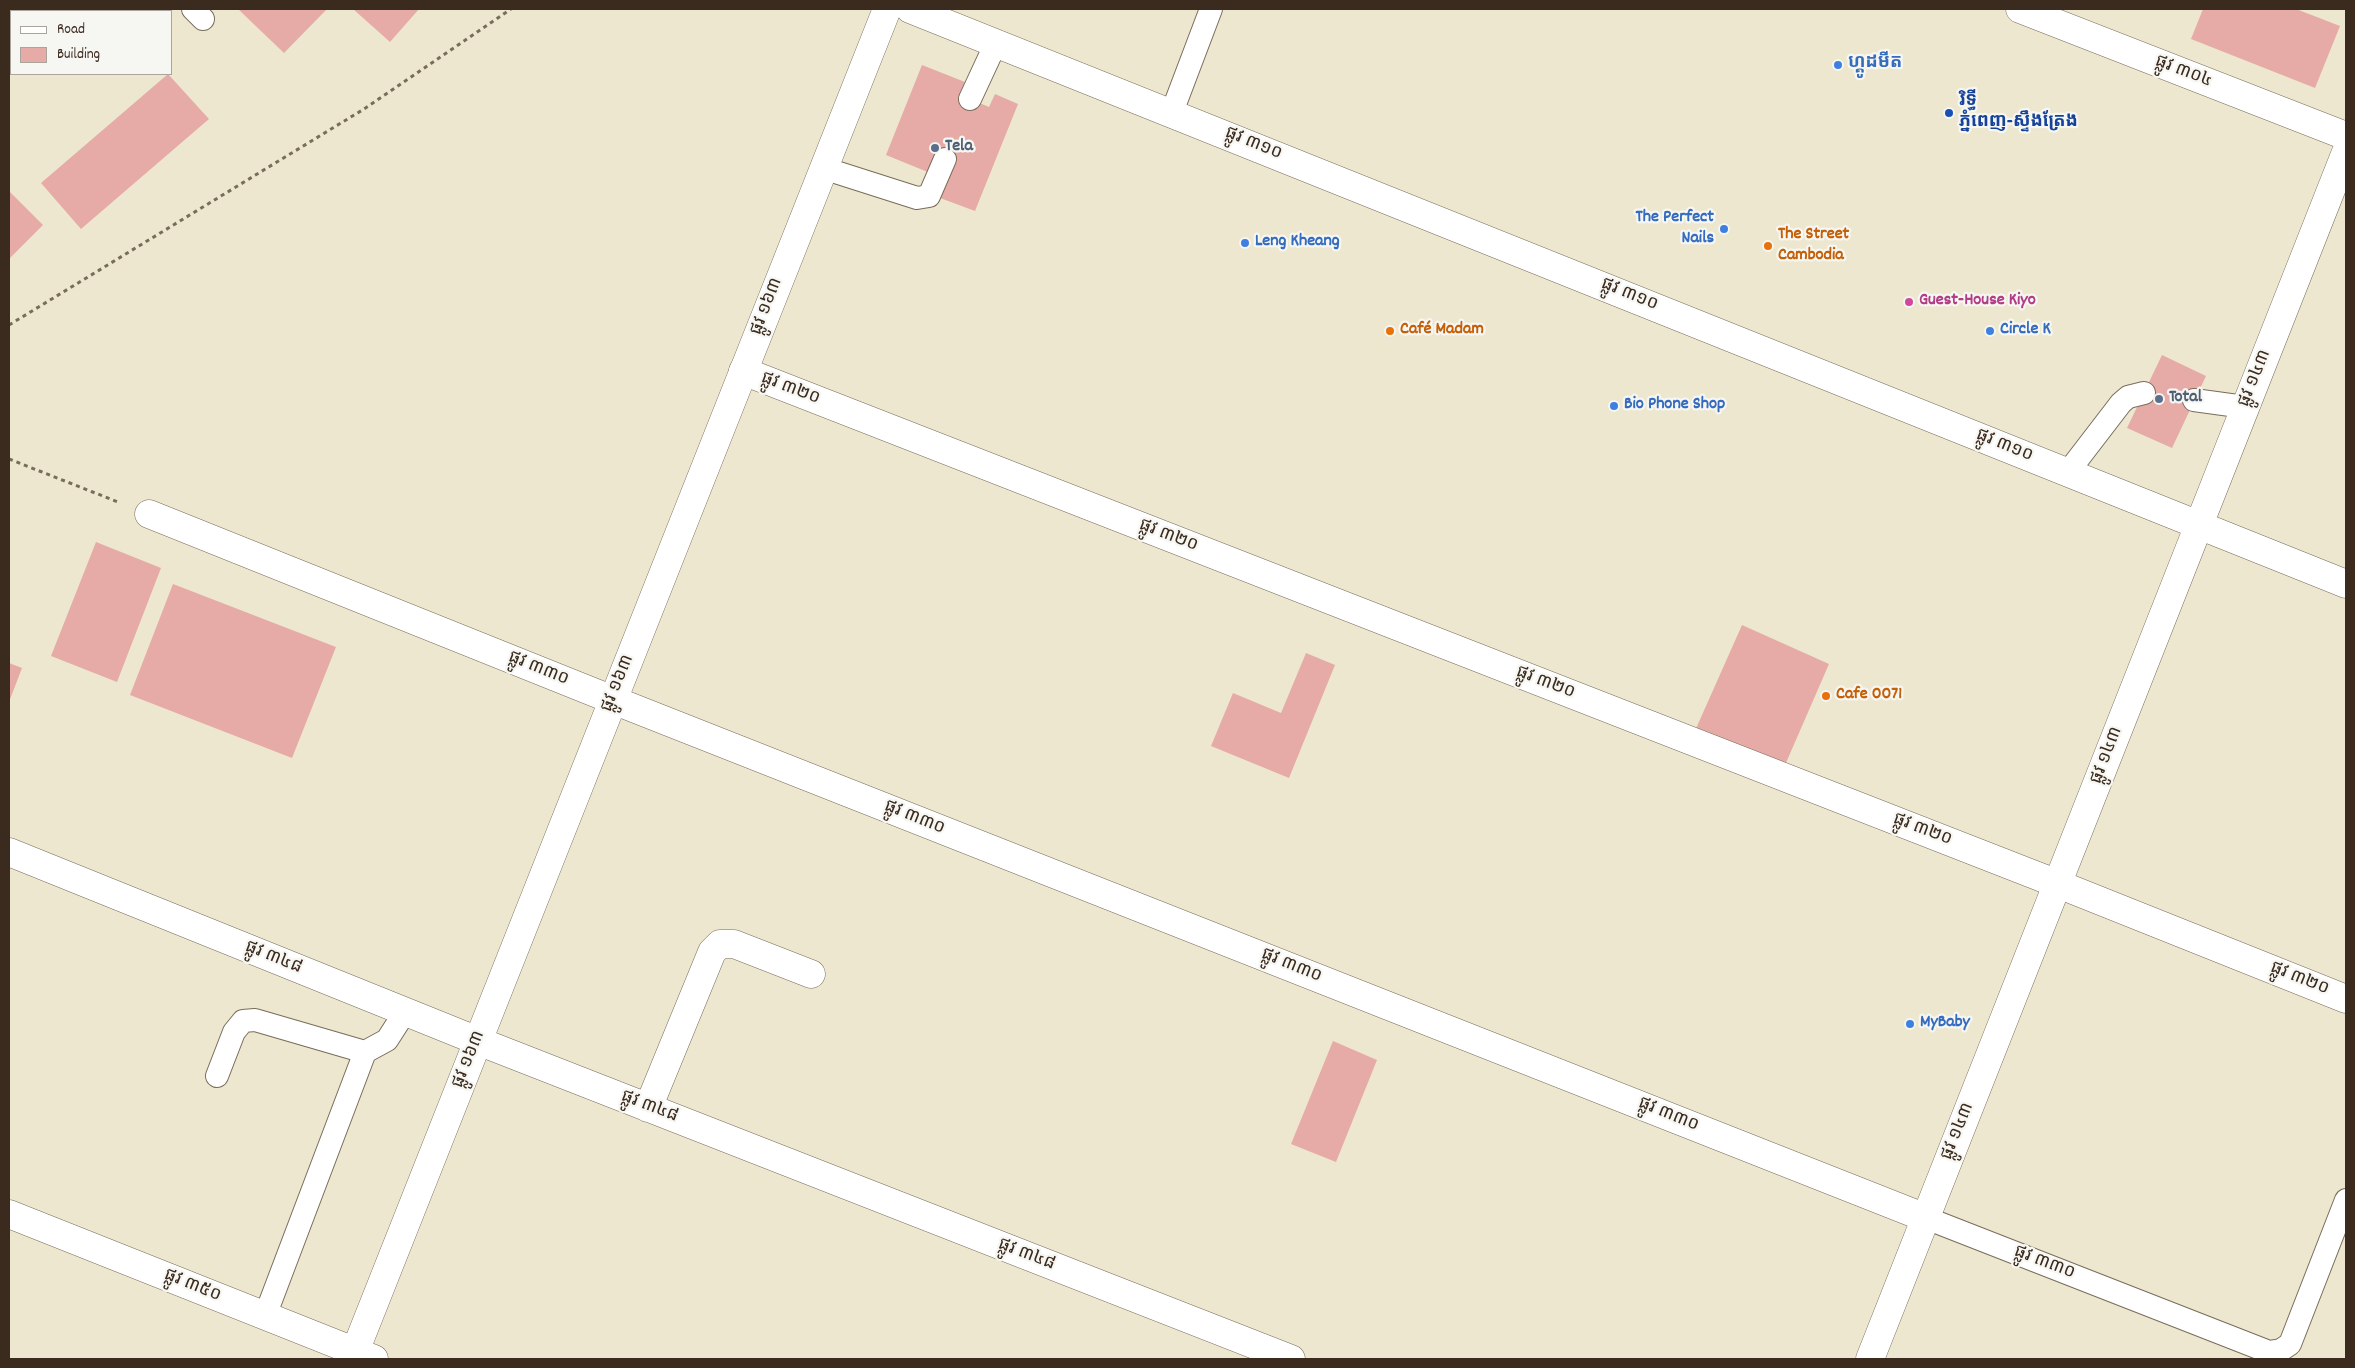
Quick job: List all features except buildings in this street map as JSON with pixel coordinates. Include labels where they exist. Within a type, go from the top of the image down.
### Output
[{"type":"street","name":"ផ្លូវ ១៦៣","points":[[360,1357],[478,1041],[886,9]]},
{"type":"street","name":"ផ្លូវ ៣១០","points":[[910,9],[1172,112],[2346,584]]},
{"type":"street","name":"ផ្លូវ ៣០៤","points":[[2020,9],[2346,136]]},
{"type":"street","name":"ផ្លូវ ១៤៣","points":[[1870,1359],[2346,152]]},
{"type":"street","name":"ផ្លូវ ៣២០","points":[[743,371],[2058,884],[2346,999]]},
{"type":"street","name":"ផ្លូវ ៣៣០","points":[[149,514],[613,700],[1926,1218]]},
{"type":"street","name":"ផ្លូវ ៣៤៨","points":[[9,852],[478,1041],[1291,1359]]},
{"type":"street","points":[[648,1108],[712,952],[720,944],[734,944],[811,974]]},
{"type":"street","name":"ផ្លូវ ៣៥០","points":[[9,1214],[265,1316],[360,1357]]},
{"type":"lane","points":[[1172,112],[1211,9]]},
{"type":"lane","points":[[970,99],[996,43]]},
{"type":"lane","points":[[823,168],[917,198],[929,196],[945,159]]},
{"type":"lane","points":[[2068,472],[2121,403],[2128,397],[2144,393]]},
{"type":"lane","points":[[2194,400],[2245,407]]},
{"type":"lane","points":[[265,1316],[365,1052],[387,1040],[405,1012]]},
{"type":"lane","points":[[217,1076],[234,1032],[243,1021],[255,1020],[365,1052]]},
{"type":"lane","name":"ផ្លូវ ៣៣០","points":[[1926,1218],[2269,1352],[2281,1350],[2290,1344],[2346,1200]]},
{"type":"path","points":[[9,325],[364,108],[511,9]]},
{"type":"path","points":[[9,459],[149,514]]},
{"type":"place","name":"ហ្គូដមីត","points":[[1838,65]]},
{"type":"place","name":"រិទ្ធី ភ្នំពេញ-ស្ទឹងត្រែង","points":[[1949,113]]},
{"type":"place","name":"Tela","points":[[935,148]]},
{"type":"place","name":"The Perfect Nails","points":[[1724,229]]},
{"type":"place","name":"Leng Kheang","points":[[1245,243]]},
{"type":"place","name":"The Street Cambodia","points":[[1768,246]]},
{"type":"place","name":"Guest-House Kiyo","points":[[1909,302]]},
{"type":"place","name":"Café Madam","points":[[1390,331]]},
{"type":"place","name":"Circle K","points":[[1990,331]]},
{"type":"place","name":"Total","points":[[2159,399]]},
{"type":"place","name":"Bio Phone Shop","points":[[1614,406]]},
{"type":"place","name":"Cafe 0071","points":[[1826,696]]},
{"type":"place","name":"MyBaby","points":[[1910,1024]]}]
